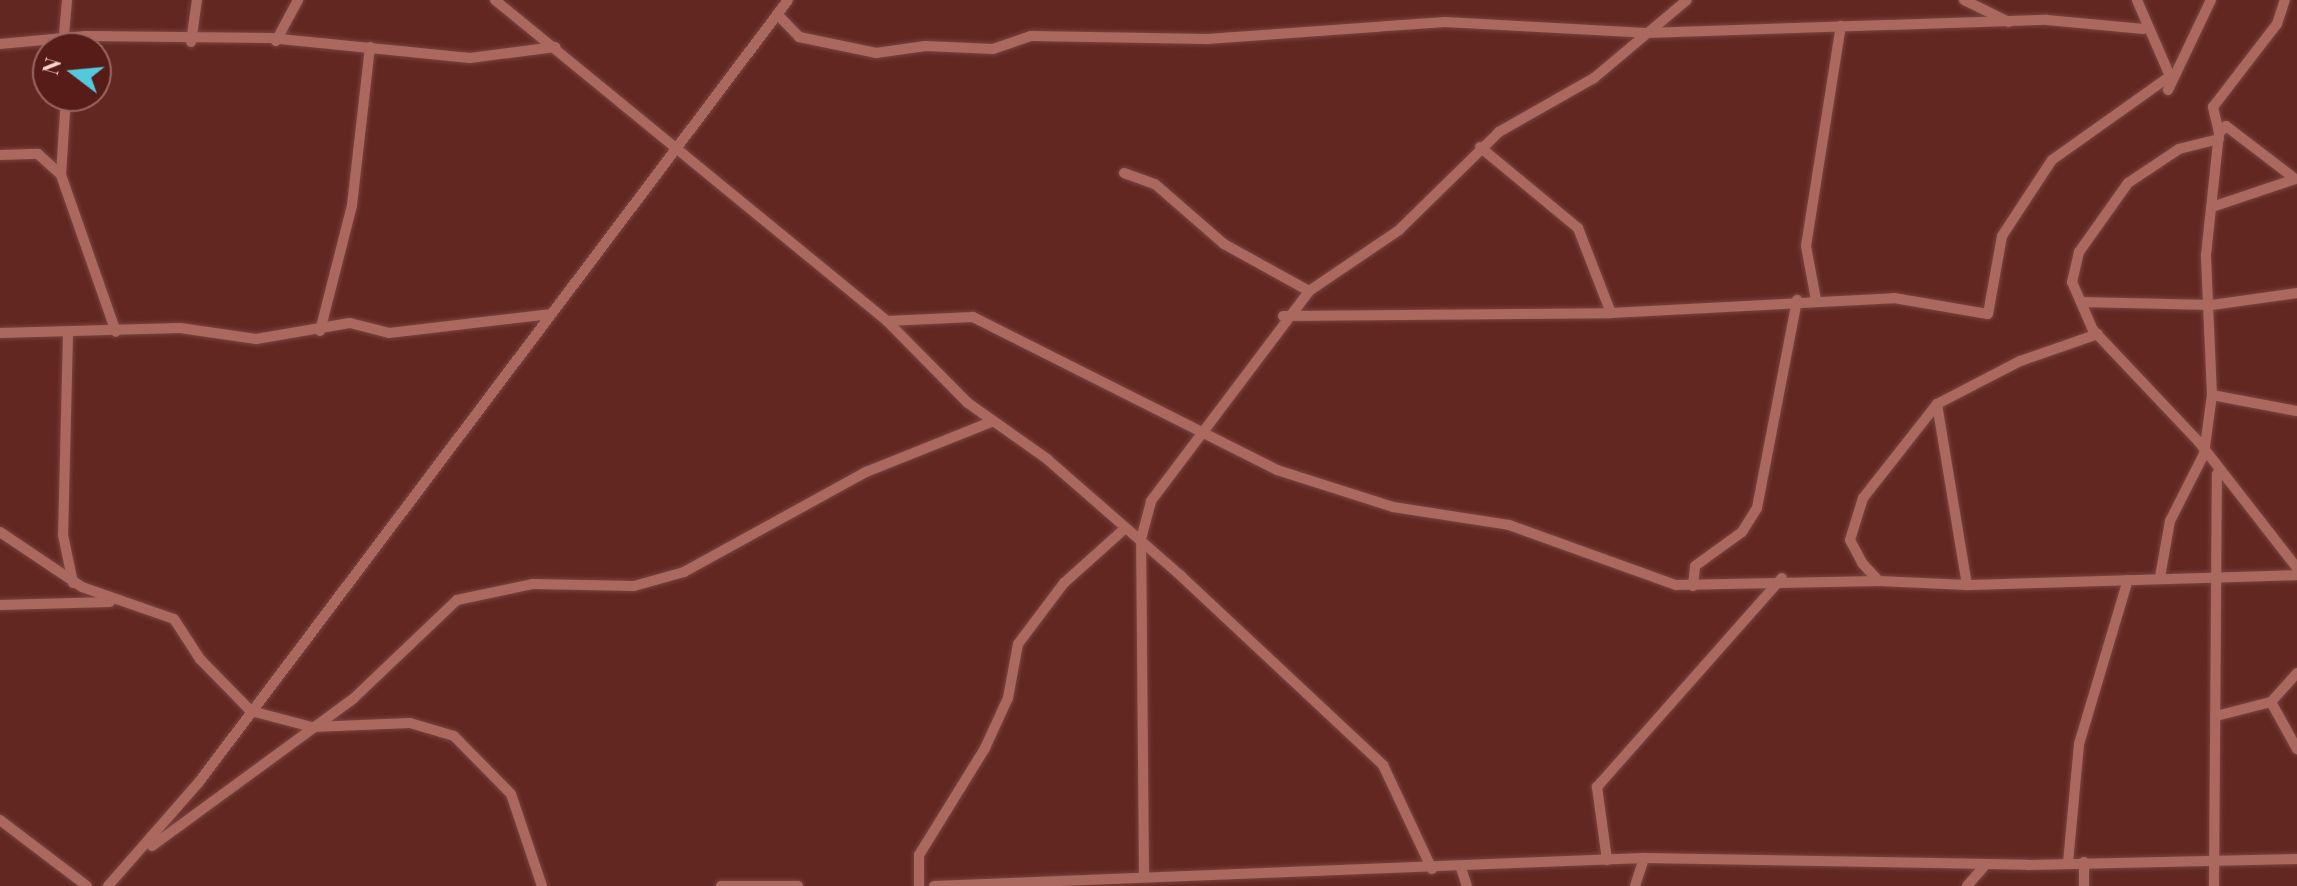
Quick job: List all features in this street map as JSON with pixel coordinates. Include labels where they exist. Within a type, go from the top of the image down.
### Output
[{"type":"street","points":[[65,32],[67,0]]},
{"type":"street","points":[[191,42],[197,0]]},
{"type":"street","points":[[276,41],[298,0]]},
{"type":"street","points":[[495,0],[887,321],[991,422],[1047,459],[1122,531],[1141,539],[1383,765],[1432,869]]},
{"type":"street","points":[[108,886],[143,851],[251,711],[788,0]]},
{"type":"street","points":[[1144,875],[1141,539],[1151,501],[1283,316],[1309,291],[1399,230],[1480,147],[1594,78],[1687,0]]},
{"type":"street","points":[[1964,0],[2011,23]]},
{"type":"street","points":[[1283,316],[1611,313],[1797,300],[1894,298],[1980,315],[1992,310],[2002,236],[2052,160],[2170,76],[2144,29],[2137,0]]},
{"type":"street","points":[[2168,90],[2211,0]]},
{"type":"street","points":[[2160,577],[2170,521],[2204,454],[2212,395],[2212,305],[2206,255],[2219,136],[2213,107],[2277,24],[2285,0]]},
{"type":"street","points":[[777,14],[799,37],[876,53],[926,46],[993,49],[1031,36],[1207,39],[1445,22],[1646,33],[2011,23],[2144,29]]},
{"type":"street","points":[[1816,300],[1806,246],[1841,26]]},
{"type":"street","points":[[112,37],[191,42],[276,41],[470,58],[555,47]]},
{"type":"street","points":[[0,44],[32,45]]},
{"type":"street","points":[[320,331],[352,205],[370,47]]},
{"type":"street","points":[[65,112],[61,175],[116,332]]},
{"type":"street","points":[[2295,179],[2226,126],[2219,136],[2179,149],[2128,183],[2077,257],[2072,282],[2098,334],[2204,454],[2217,474],[2297,568]]},
{"type":"street","points":[[1480,147],[1578,228],[1611,313]]},
{"type":"street","points":[[0,155],[38,154],[61,175]]},
{"type":"street","points":[[1124,173],[1155,184],[1224,244],[1309,291]]},
{"type":"street","points":[[2212,207],[2295,179]]},
{"type":"street","points":[[2081,302],[2212,305],[2297,293]]},
{"type":"street","points":[[1693,586],[1700,559],[1742,532],[1757,508],[1797,300]]},
{"type":"street","points":[[0,333],[68,334],[180,328],[256,339],[320,331],[350,323],[389,333],[550,314]]},
{"type":"street","points":[[887,321],[973,317],[1277,470],[1393,507],[1509,525],[1693,586],[1782,578],[1967,585],[2297,575]]},
{"type":"street","points":[[68,334],[63,535],[73,583]]},
{"type":"street","points":[[1879,581],[1851,547],[1854,521],[1876,472],[1937,404],[2020,361],[2098,334]]},
{"type":"street","points":[[2212,395],[2297,411]]},
{"type":"street","points":[[1937,404],[1967,585]]},
{"type":"street","points":[[143,851],[354,698],[457,600],[533,584],[634,586],[684,572],[866,472],[991,422]]},
{"type":"street","points":[[2214,886],[2220,715],[2214,578],[2217,474]]},
{"type":"street","points":[[919,886],[919,855],[985,748],[1008,698],[1018,644],[1064,583],[1122,531]]},
{"type":"street","points":[[0,532],[73,583],[112,602],[174,619],[200,659],[251,711],[284,714],[312,727],[410,723],[454,736],[511,794],[542,886]]},
{"type":"street","points":[[1607,860],[1597,787],[1782,578]]},
{"type":"street","points":[[2068,863],[2079,744],[2128,580]]},
{"type":"street","points":[[0,605],[112,602]]},
{"type":"street","points":[[2220,715],[2271,702],[2297,673]]},
{"type":"street","points":[[2271,702],[2297,749]]},
{"type":"street","points":[[0,820],[87,886]]},
{"type":"street","points":[[934,886],[1144,875],[1461,868],[1644,858],[1986,864],[2213,856],[2297,859]]},
{"type":"street","points":[[1635,886],[1644,858]]},
{"type":"street","points":[[2084,862],[2084,886]]},
{"type":"street","points":[[1967,886],[1986,864]]},
{"type":"street","points":[[1461,868],[1467,886]]},
{"type":"street","points":[[721,886],[798,886]]}]
